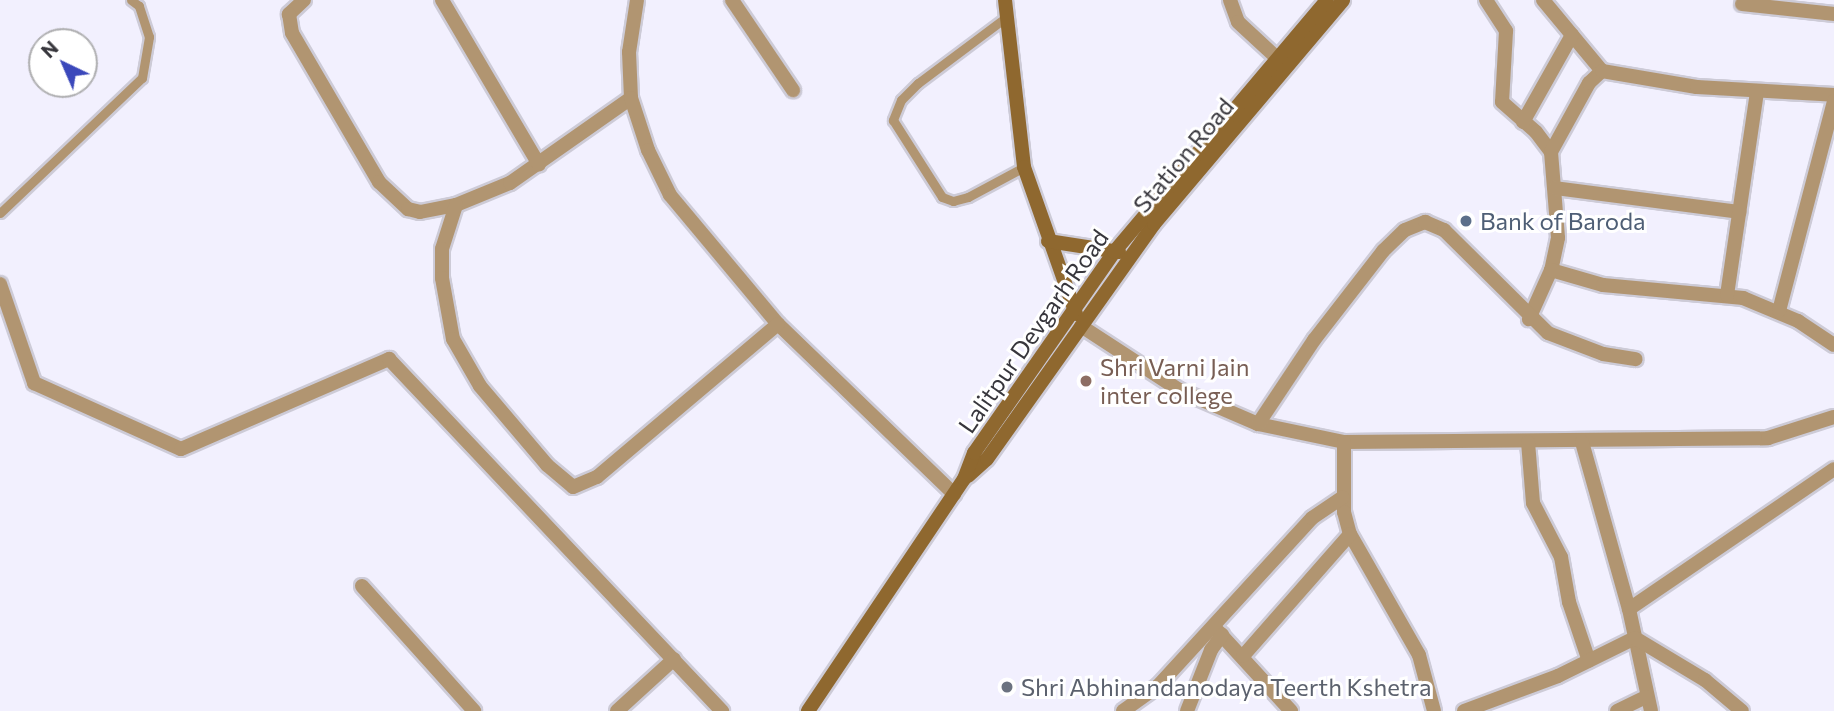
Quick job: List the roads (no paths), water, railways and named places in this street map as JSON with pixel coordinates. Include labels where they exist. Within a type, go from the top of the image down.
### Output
[{"type":"main road","points":[[1005,0],[1004,18],[1024,167],[1048,241],[1081,326]]},
{"type":"main road","name":"Lalitpur Devgarh Road","points":[[808,711],[964,479],[974,453],[1114,251],[1327,0]]},
{"type":"main road","name":"Station Road","points":[[964,479],[987,459],[1130,254],[1343,0]]},
{"type":"main road","points":[[1048,241],[1130,254]]},
{"type":"street","points":[[304,0],[289,14],[292,33],[383,187],[408,209],[420,212],[456,205],[510,183],[631,98]]},
{"type":"street","points":[[442,0],[539,165]]},
{"type":"street","points":[[637,0],[629,52],[631,98],[648,150],[670,195],[778,324],[954,494]]},
{"type":"street","points":[[732,0],[793,90]]},
{"type":"street","points":[[1230,0],[1238,22],[1278,58]]},
{"type":"street","points":[[1543,0],[1602,71],[1757,91],[1834,95]]},
{"type":"street","points":[[1492,2],[1501,17],[1508,47],[1500,90],[1502,102],[1551,152]]},
{"type":"street","points":[[1742,4],[1834,14]]},
{"type":"street","points":[[1523,122],[1572,35]]},
{"type":"street","points":[[1529,318],[1551,270],[1559,218],[1551,152],[1590,83],[1602,71]]},
{"type":"street","points":[[1727,295],[1757,91]]},
{"type":"street","points":[[1779,311],[1834,101]]},
{"type":"street","points":[[1555,188],[1739,212]]},
{"type":"street","points":[[456,205],[442,249],[442,278],[453,339],[480,386],[547,465],[573,487],[597,477],[778,324]]},
{"type":"street","points":[[1258,424],[1314,340],[1383,251],[1405,230],[1424,222],[1444,230],[1529,318],[1570,343],[1636,359]]},
{"type":"street","points":[[1551,270],[1602,285],[1727,295],[1779,311],[1834,343]]},
{"type":"street","points":[[0,284],[34,383],[181,449],[389,359],[722,711]]},
{"type":"street","points":[[1081,326],[1147,372],[1258,424],[1344,442],[1582,442],[1768,438],[1834,417]]},
{"type":"street","points":[[1344,442],[1343,498],[1350,534],[1419,655],[1434,711]]},
{"type":"street","points":[[1528,442],[1533,503],[1561,557],[1569,602],[1589,661]]},
{"type":"street","points":[[1582,442],[1629,609],[1648,704],[1617,711]]},
{"type":"street","points":[[1629,609],[1834,469]]},
{"type":"street","points":[[1123,711],[1158,686],[1218,631],[1312,518],[1343,498]]},
{"type":"street","points":[[1243,656],[1350,534]]},
{"type":"street","points":[[362,586],[474,711]]},
{"type":"street","points":[[1218,631],[1291,711]]},
{"type":"street","points":[[1187,711],[1218,631]]},
{"type":"street","points":[[1464,711],[1589,661],[1635,638]]},
{"type":"street","points":[[1635,638],[1705,680],[1742,711]]},
{"type":"street","points":[[617,711],[674,659]]},
{"type":"lane","points":[[0,213],[142,78],[149,37],[139,6],[131,0]]},
{"type":"lane","points":[[1004,18],[918,83],[901,100],[893,120],[942,198],[953,201],[968,197],[1024,167]]},
{"type":"place","name":"Bank of Baroda","points":[[1466,221]]},
{"type":"place","name":"Shri Varni Jain inter college","points":[[1086,381]]},
{"type":"place","name":"Shri Abhinandanodaya Teerth Kshetra","points":[[1007,687]]}]
